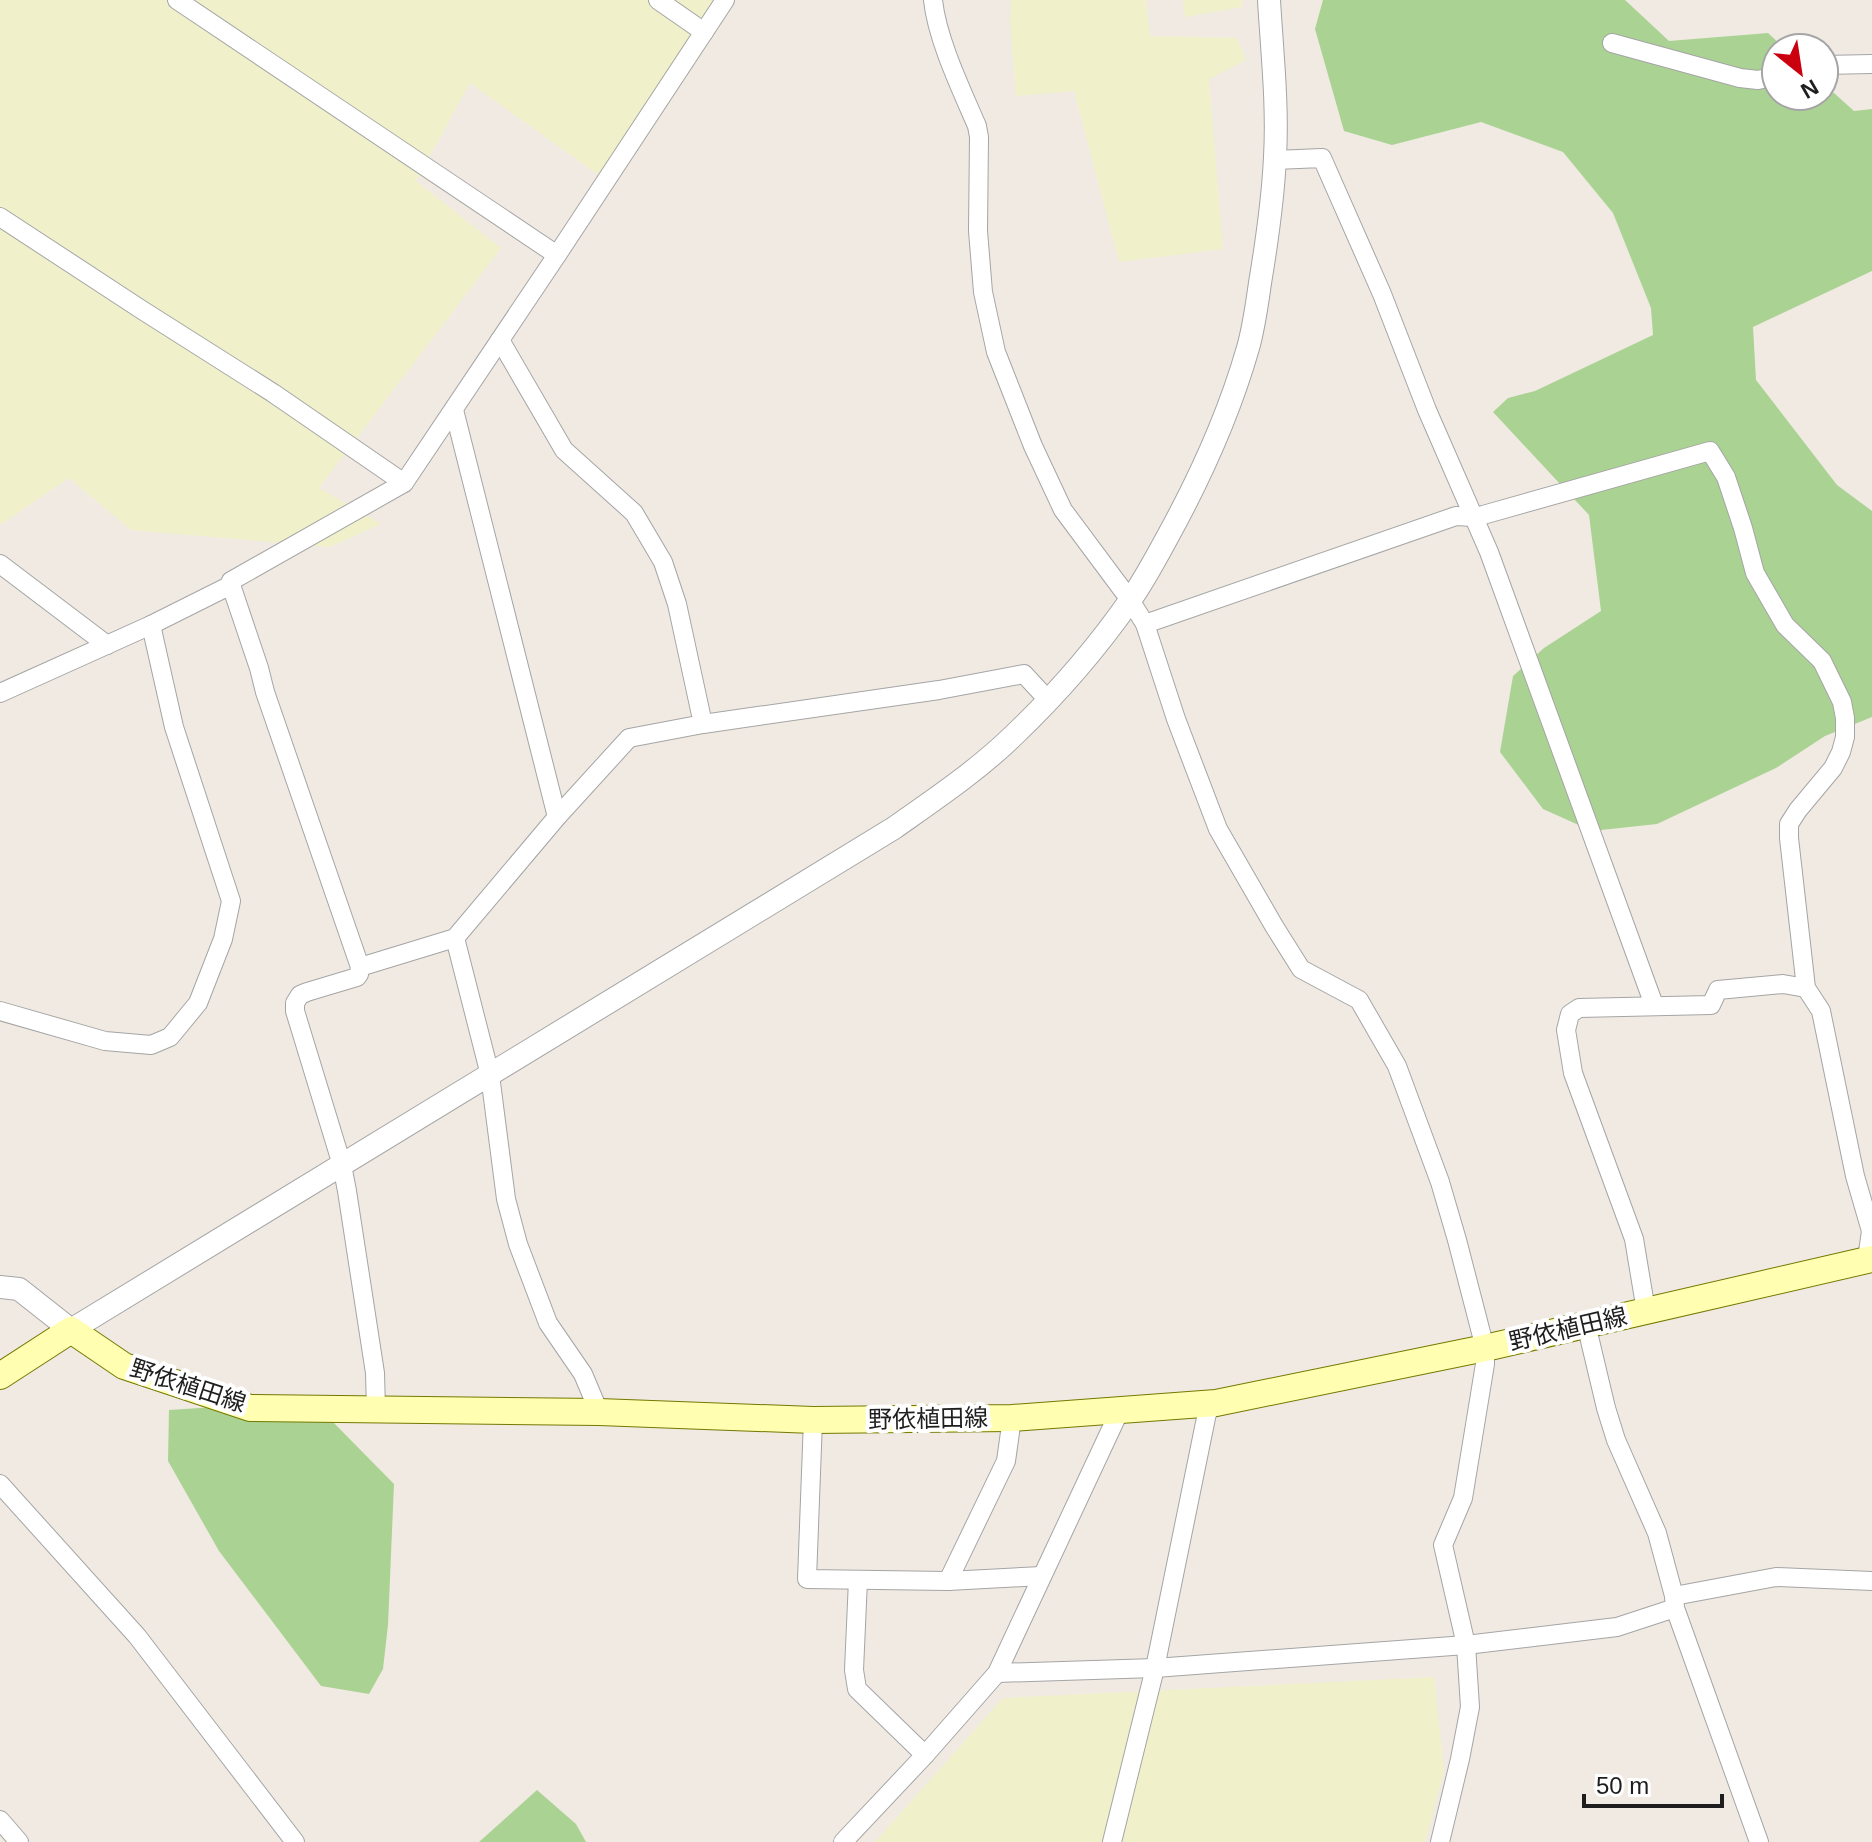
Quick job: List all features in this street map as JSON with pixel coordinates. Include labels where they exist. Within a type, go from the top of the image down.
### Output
[{"type":"main road","name":"野依植田線","points":[[71,1330],[124,1366],[250,1408],[599,1412],[813,1420],[1012,1418],[1216,1403],[1485,1348],[1870,1259]]},
{"type":"main road","points":[[0,1376],[71,1330]]},
{"type":"street","points":[[177,0],[557,255]]},
{"type":"street","points":[[658,0],[704,32]]},
{"type":"street","points":[[376,1410],[375,1373],[342,1165],[295,1011],[300,995],[357,977],[360,967],[265,692],[231,581],[404,483],[725,0]]},
{"type":"street","points":[[933,0],[950,62],[979,137],[978,231],[983,292],[996,352],[1033,446],[1063,510],[1145,624],[1176,719],[1218,829],[1301,969],[1359,1000],[1397,1066],[1440,1182],[1457,1240],[1485,1348],[1485,1364],[1463,1498],[1443,1545],[1466,1645],[1470,1707],[1440,1842]]},
{"type":"street","points":[[0,1287],[19,1289],[71,1330],[894,828],[964,779],[1013,736],[1099,642],[1143,582],[1212,448],[1241,370],[1249,345],[1266,247],[1275,160],[1276,115],[1269,0]]},
{"type":"street","points":[[1612,43],[1740,78],[1760,80]]},
{"type":"street","points":[[1840,65],[1872,64]]},
{"type":"street","points":[[1275,160],[1322,158],[1489,552],[1654,1005]]},
{"type":"street","points":[[0,217],[273,393],[404,483]]},
{"type":"street","points":[[500,340],[564,450],[634,513],[663,562],[677,604],[703,724]]},
{"type":"street","points":[[454,410],[557,817]]},
{"type":"street","points":[[1145,624],[1456,516],[1473,517],[1503,510],[1710,451],[1726,477],[1755,573],[1785,625],[1822,661],[1842,702],[1845,737],[1841,752],[1833,768],[1789,824],[1789,838],[1806,988],[1821,1011],[1855,1176],[1871,1231],[1870,1259]]},
{"type":"street","points":[[0,564],[107,645]]},
{"type":"street","points":[[0,693],[231,585]]},
{"type":"street","points":[[0,1011],[105,1041],[151,1045],[170,1037],[198,1003],[223,939],[231,901],[174,727],[151,625]]},
{"type":"street","points":[[360,967],[455,938],[557,817],[629,738],[1024,674],[1048,700]]},
{"type":"street","points":[[455,938],[490,1075],[506,1199],[518,1244],[548,1323],[583,1374],[599,1412]]},
{"type":"street","points":[[1646,1311],[1634,1239],[1573,1073],[1566,1030],[1570,1014],[1579,1008],[1711,1005],[1718,990],[1783,984],[1806,988]]},
{"type":"street","points":[[1586,1324],[1613,1429],[1657,1533],[1674,1602],[1759,1842]]},
{"type":"street","points":[[1112,1842],[1155,1668],[1207,1413],[1216,1403]]},
{"type":"street","points":[[843,1842],[997,1673],[1120,1410]]},
{"type":"street","points":[[948,1581],[1006,1461],[1012,1418]]},
{"type":"street","points":[[813,1420],[807,1579],[948,1581],[1042,1576]]},
{"type":"street","points":[[0,1484],[137,1636],[295,1842]]},
{"type":"street","points":[[997,1673],[1155,1668],[1466,1645],[1617,1627],[1674,1602],[1776,1577],[1872,1581]]},
{"type":"street","points":[[858,1580],[854,1670],[857,1689],[925,1755]]},
{"type":"street","points":[[0,1820],[19,1842]]},
{"type":"green space","points":[[0,0],[721,0],[600,176],[470,83],[416,181],[501,248],[319,488],[381,524],[330,547],[131,530],[69,478],[0,525]]},
{"type":"green space","points":[[1011,0],[1146,0],[1150,36],[1237,38],[1246,60],[1209,79],[1223,249],[1119,262],[1074,91],[1016,96]]},
{"type":"green space","points":[[1183,0],[1242,0],[1242,7],[1185,17]]},
{"type":"green space","points":[[1323,0],[1625,0],[1669,41],[1760,34],[1760,112],[1840,112],[1840,98],[1854,111],[1872,109],[1872,271],[1753,327],[1756,380],[1837,485],[1872,511],[1872,717],[1825,736],[1776,768],[1657,824],[1592,831],[1543,809],[1500,752],[1513,676],[1544,648],[1601,611],[1589,515],[1493,412],[1508,398],[1535,391],[1653,335],[1651,308],[1613,213],[1563,152],[1481,122],[1392,145],[1344,131],[1315,29]]},
{"type":"green space","points":[[230,1406],[330,1419],[394,1484],[383,1669],[369,1694],[321,1686],[219,1551],[168,1461],[169,1410]]},
{"type":"green space","points":[[1434,1677],[1444,1771],[1425,1842],[875,1842],[1003,1698]]},
{"type":"green space","points":[[537,1790],[576,1824],[586,1842],[479,1842]]}]
